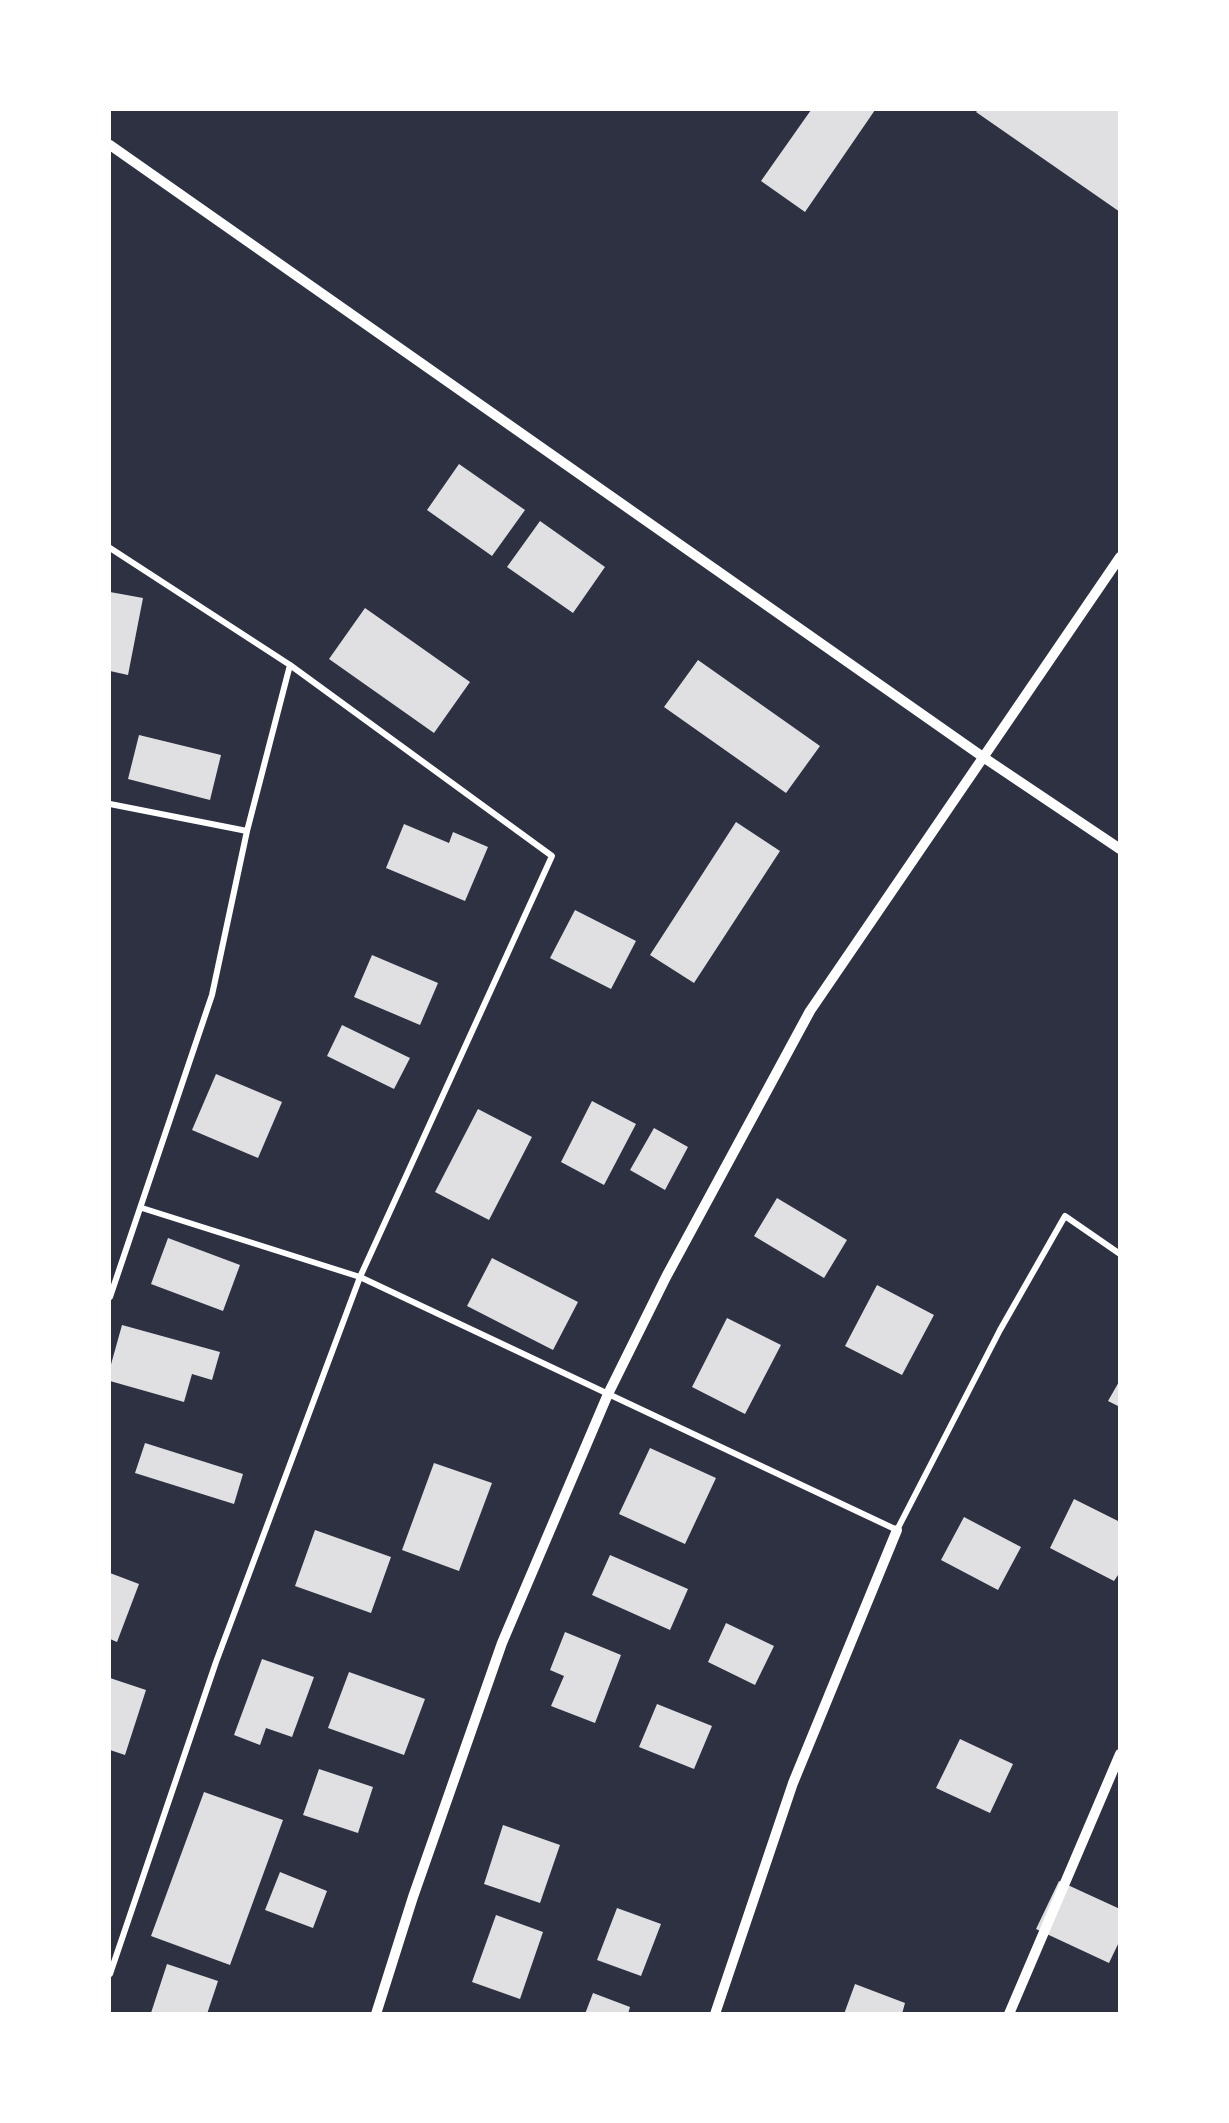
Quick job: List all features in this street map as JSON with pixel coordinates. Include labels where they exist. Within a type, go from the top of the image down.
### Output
[{"type":"street","points":[[110,145],[983,757],[1119,849]]},
{"type":"street","points":[[110,548],[290,665],[552,856],[360,1276],[216,1662],[110,1974]]},
{"type":"street","points":[[376,2013],[413,1896],[502,1643],[608,1394],[666,1276],[810,1011],[1119,557]]},
{"type":"street","points":[[110,1297],[142,1208],[212,995],[247,831],[290,665]]},
{"type":"street","points":[[110,804],[247,831]]},
{"type":"street","points":[[142,1208],[360,1276],[897,1530]]},
{"type":"street","points":[[715,2013],[793,1783],[897,1530],[1000,1330],[1065,1216],[1119,1254]]},
{"type":"street","points":[[1009,2013],[1119,1754]]},
{"type":"building","points":[[811,110],[875,110],[805,212],[761,181]]},
{"type":"building","points":[[978,110],[1120,110],[1120,212],[976,112]]},
{"type":"building","points":[[459,464],[525,510],[492,556],[427,510]]},
{"type":"building","points":[[540,521],[605,567],[573,613],[507,567]]},
{"type":"building","points":[[110,592],[143,598],[128,675],[110,671]]},
{"type":"building","points":[[365,608],[470,682],[434,733],[329,659]]},
{"type":"building","points":[[698,660],[820,746],[786,793],[664,707]]},
{"type":"building","points":[[139,735],[221,755],[210,800],[128,779]]},
{"type":"building","points":[[736,822],[780,851],[694,983],[650,955]]},
{"type":"building","points":[[404,824],[449,843],[453,832],[488,847],[465,901],[386,868]]},
{"type":"building","points":[[575,910],[636,941],[611,989],[550,958]]},
{"type":"building","points":[[372,955],[438,983],[420,1025],[354,997]]},
{"type":"building","points":[[342,1025],[410,1058],[394,1089],[327,1056]]},
{"type":"building","points":[[216,1074],[282,1102],[258,1158],[192,1130]]},
{"type":"building","points":[[592,1101],[636,1124],[604,1185],[561,1162]]},
{"type":"building","points":[[478,1109],[532,1137],[489,1220],[435,1192]]},
{"type":"building","points":[[654,1128],[688,1147],[665,1190],[630,1170]]},
{"type":"building","points":[[777,1198],[847,1240],[824,1278],[754,1236]]},
{"type":"building","points":[[168,1238],[240,1265],[223,1311],[151,1284]]},
{"type":"building","points":[[492,1258],[578,1302],[553,1350],[467,1306]]},
{"type":"building","points":[[877,1285],[934,1315],[902,1375],[845,1346]]},
{"type":"building","points":[[727,1318],[781,1345],[745,1414],[692,1387]]},
{"type":"building","points":[[122,1325],[220,1352],[212,1380],[192,1374],[184,1402],[110,1381],[110,1368]]},
{"type":"building","points":[[1120,1380],[1120,1407],[1108,1401]]},
{"type":"building","points":[[145,1443],[243,1474],[234,1504],[135,1473]]},
{"type":"building","points":[[650,1448],[716,1478],[685,1544],[619,1514]]},
{"type":"building","points":[[434,1463],[492,1483],[459,1571],[402,1550]]},
{"type":"building","points":[[1074,1499],[1120,1522],[1120,1572],[1114,1581],[1050,1548]]},
{"type":"building","points":[[964,1517],[1021,1547],[998,1590],[941,1560]]},
{"type":"building","points":[[315,1530],[391,1557],[371,1613],[295,1586]]},
{"type":"building","points":[[610,1555],[688,1589],[670,1630],[592,1595]]},
{"type":"building","points":[[110,1573],[139,1584],[117,1642],[110,1639]]},
{"type":"building","points":[[726,1623],[774,1646],[755,1685],[708,1662]]},
{"type":"building","points":[[565,1632],[621,1655],[595,1723],[551,1706],[564,1676],[550,1670]]},
{"type":"building","points":[[262,1659],[314,1677],[292,1737],[266,1728],[260,1745],[234,1735]]},
{"type":"building","points":[[349,1672],[425,1699],[404,1755],[328,1728]]},
{"type":"building","points":[[110,1678],[146,1690],[125,1755],[110,1750]]},
{"type":"building","points":[[657,1704],[712,1726],[694,1769],[639,1747]]},
{"type":"building","points":[[960,1739],[1013,1764],[990,1813],[936,1788]]},
{"type":"building","points":[[319,1769],[373,1787],[358,1833],[303,1815]]},
{"type":"building","points":[[204,1792],[283,1820],[230,1965],[151,1936]]},
{"type":"building","points":[[503,1825],[560,1845],[540,1903],[484,1884]]},
{"type":"building","points":[[280,1872],[327,1891],[313,1928],[265,1910]]},
{"type":"building","points":[[1059,1881],[1120,1909],[1120,1940],[1109,1963],[1036,1929]]},
{"type":"building","points":[[617,1908],[661,1924],[641,1976],[597,1960]]},
{"type":"building","points":[[496,1915],[543,1932],[520,1999],[472,1982]]},
{"type":"building","points":[[167,1964],[218,1981],[207,2014],[151,2013]]},
{"type":"building","points":[[855,1984],[905,2003],[902,2014],[844,2014]]},
{"type":"building","points":[[593,1993],[630,2007],[628,2014],[585,2014]]}]
